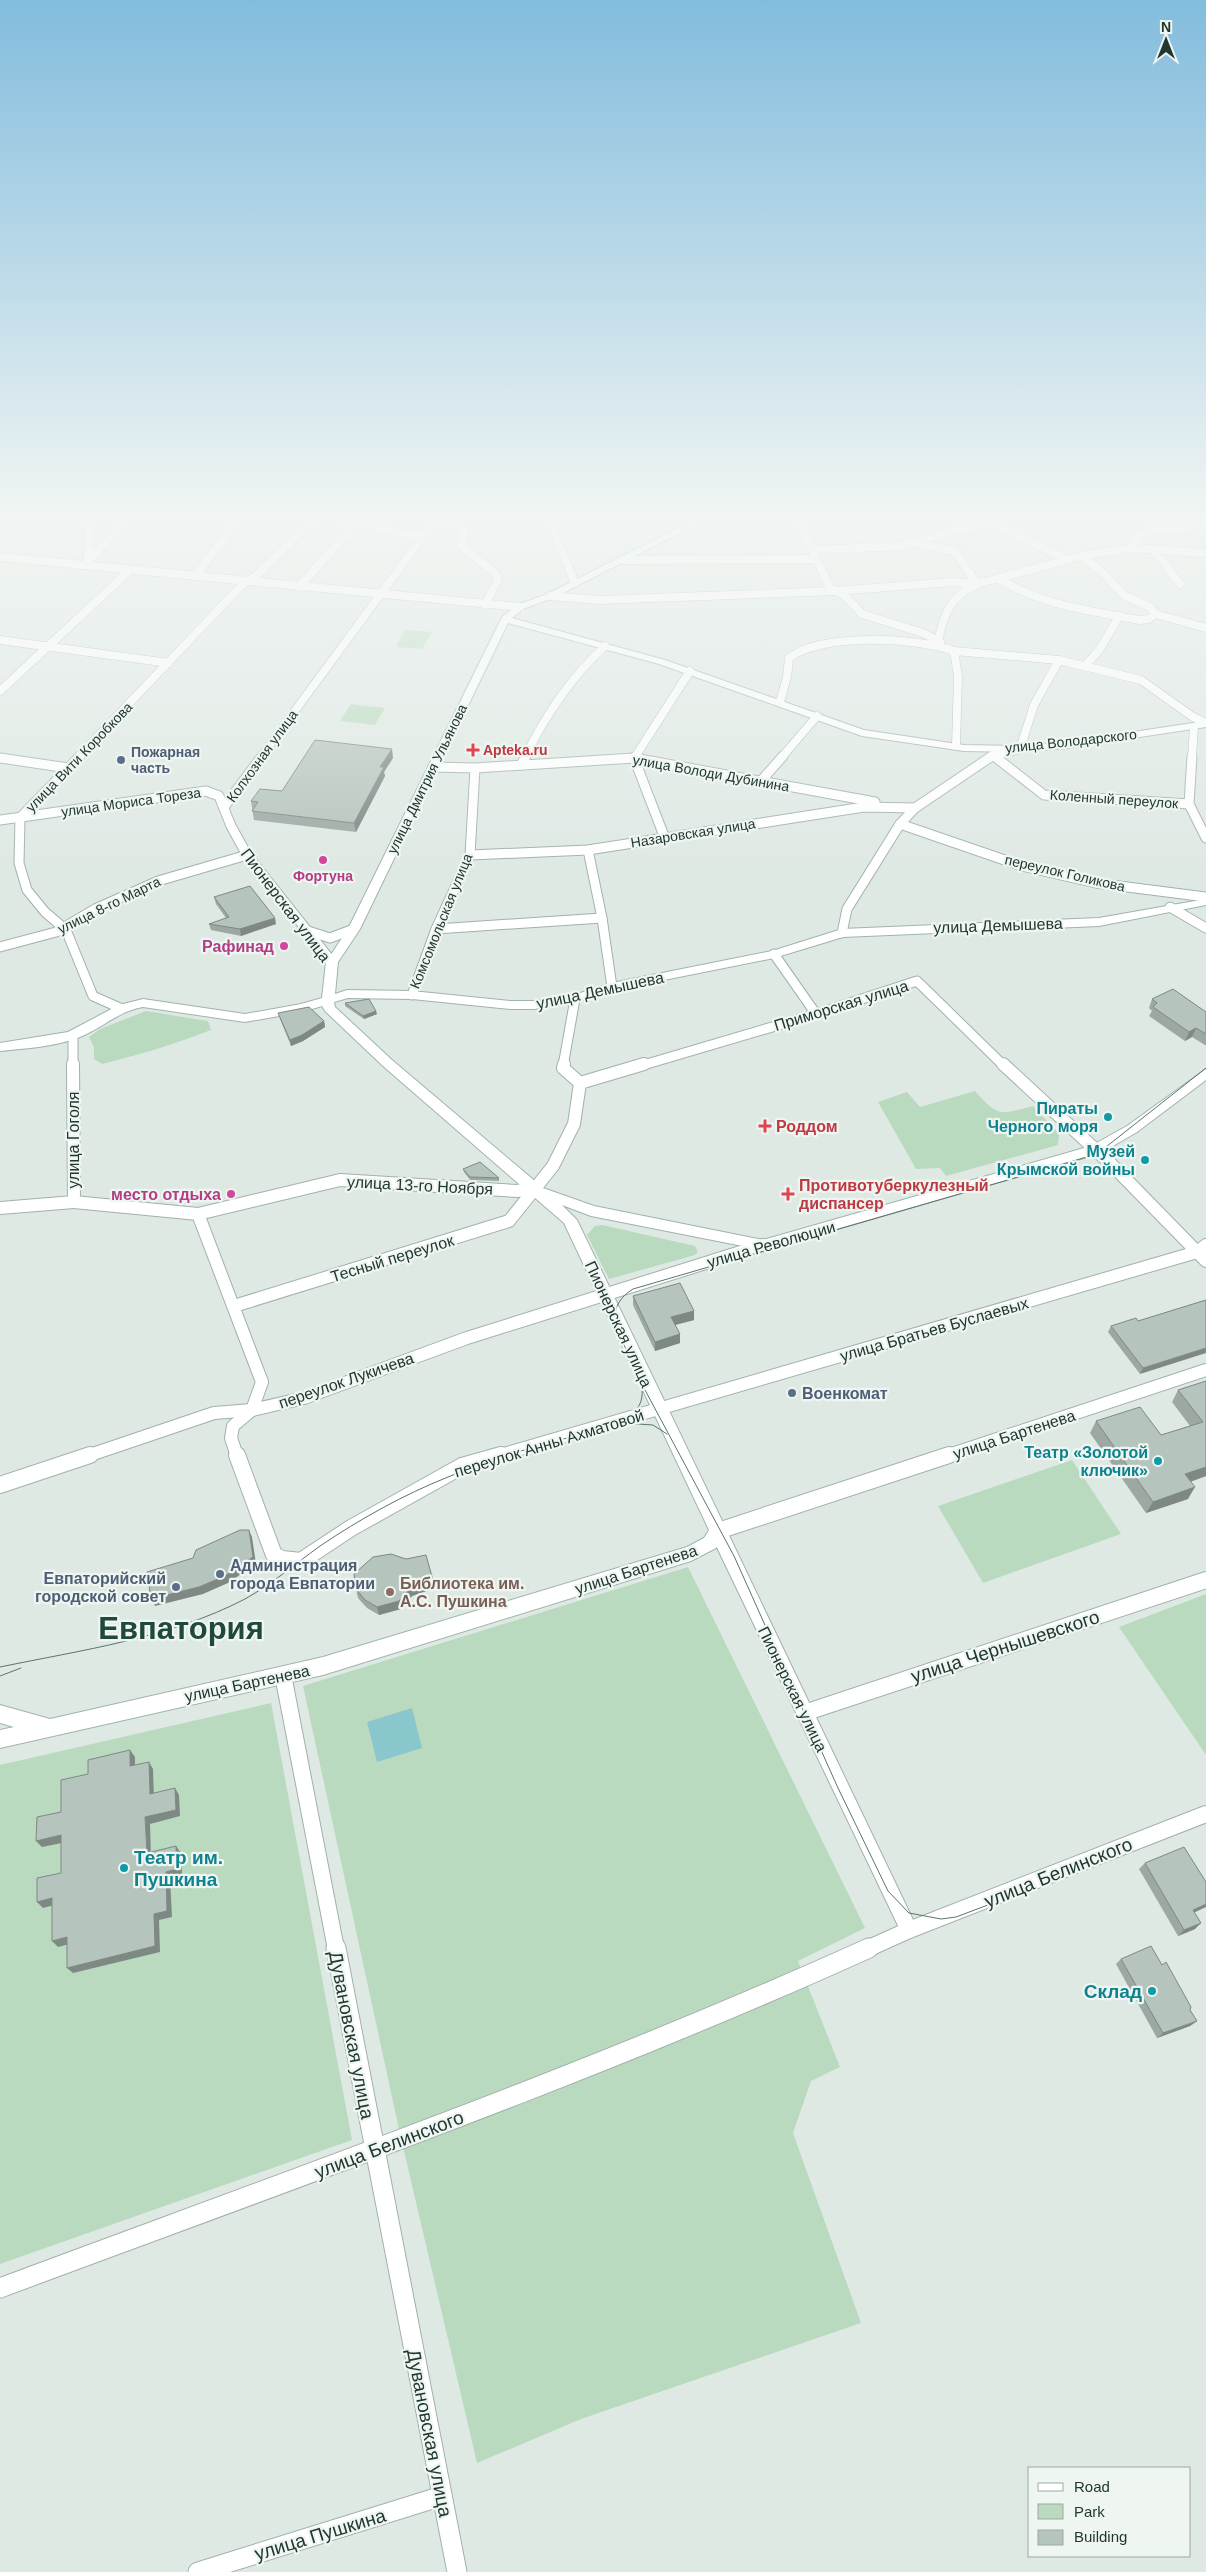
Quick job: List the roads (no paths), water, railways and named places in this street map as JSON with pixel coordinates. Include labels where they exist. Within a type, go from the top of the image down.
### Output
[{"type":"street","points":[[0,691],[64,632]]},
{"type":"street","name":"улица Вити Коробкова","points":[[120,1008],[93,996],[63,928],[45,912],[27,890],[19,863],[20,818],[199,632]]},
{"type":"street","name":"Колхозная улица","points":[[224,807],[352,632]]},
{"type":"street","name":"улица Дмитрия Ульянова","points":[[332,962],[354,928],[498,632]]},
{"type":"street","name":"улица Володарского","points":[[553,632],[690,671],[862,732],[956,746],[1020,749],[1194,727],[1206,723]]},
{"type":"street","points":[[920,632],[954,651],[1059,660],[1086,665],[1141,680],[1193,717],[1206,723]]},
{"type":"street","points":[[941,643],[943,632]]},
{"type":"street","points":[[1086,665],[1100,649],[1110,632]]},
{"type":"street","points":[[0,640],[170,663]]},
{"type":"street","points":[[780,702],[787,677],[788,658],[810,647],[884,640],[941,643]]},
{"type":"street","points":[[521,765],[543,720],[564,688],[605,646]]},
{"type":"street","points":[[954,651],[958,676],[956,746]]},
{"type":"street","points":[[842,933],[847,909],[900,824],[915,808],[993,755],[1020,749],[1034,705],[1059,660]]},
{"type":"street","points":[[664,836],[634,758],[690,671]]},
{"type":"street","points":[[762,781],[817,716]]},
{"type":"street","points":[[1194,727],[1189,804],[1206,838]]},
{"type":"street","name":"Коленный переулок","points":[[993,755],[1044,795],[1189,804]]},
{"type":"street","points":[[0,758],[68,768]]},
{"type":"street","name":"улица Володи Дубинина","points":[[475,768],[634,758],[915,808]]},
{"type":"street","points":[[433,767],[475,768]]},
{"type":"street","name":"Комсомольская улица","points":[[412,995],[436,928],[470,855],[475,768]]},
{"type":"street","name":"улица Мориса Тореза","points":[[0,820],[206,791],[219,796],[224,807]]},
{"type":"street","name":"Пионерская улица","points":[[224,807],[231,826],[247,855],[332,962],[328,1000],[329,1008],[370,1050],[536,1188],[570,1220],[909,1930]]},
{"type":"street","name":"Назаровская улица","points":[[470,855],[588,850],[664,836],[864,808],[915,808]]},
{"type":"street","name":"переулок Голикова","points":[[900,824],[1022,866],[1096,883],[1206,897]]},
{"type":"street","points":[[588,850],[602,918],[612,988]]},
{"type":"street","name":"улица 8-го Марта","points":[[0,947],[56,932],[97,908],[143,887],[197,868],[247,855]]},
{"type":"street","points":[[1151,891],[1162,899],[1165,908],[1206,928]]},
{"type":"street","name":"улица Демышева","points":[[0,1047],[73,1035],[120,1008],[143,1003],[245,1018],[302,1008],[347,994],[412,995],[510,1005],[534,1005],[575,999],[612,988],[774,954],[842,933],[1099,922],[1165,908],[1206,902]]},
{"type":"street","points":[[436,928],[602,918]]},
{"type":"street","points":[[306,930],[330,938],[354,928]]},
{"type":"street","points":[[774,954],[816,1014]]},
{"type":"street","name":"Приморская улица","points":[[580,1083],[816,1014],[917,981],[1045,1105],[1096,1150],[1203,1253]]},
{"type":"street","points":[[575,999],[563,1068],[580,1083]]},
{"type":"street","name":"улица Гоголя","points":[[0,1208],[74,1202],[73,1035]]},
{"type":"street","name":"улица Революции","points":[[605,1294],[763,1245],[1096,1150],[1132,1128],[1206,1073]]},
{"type":"street","name":"Тесный переулок","points":[[234,1306],[509,1221],[553,1166],[574,1124],[580,1083]]},
{"type":"street","name":"улица 13-го Ноября","points":[[74,1202],[198,1214],[340,1180],[517,1191],[536,1188],[591,1211],[763,1245]]},
{"type":"street","points":[[570,1220],[591,1211]]},
{"type":"street","points":[[198,1214],[262,1382],[252,1410]]},
{"type":"street","name":"улица Братьев Буслаевых","points":[[659,1409],[1203,1253]]},
{"type":"street","name":"переулок Лукичева","points":[[0,1486],[214,1413],[252,1410],[304,1398],[467,1338],[586,1302],[605,1294]]},
{"type":"street","name":"улица Бартенева","points":[[0,1739],[377,1651],[691,1553],[710,1543],[718,1531],[1206,1370]]},
{"type":"street","name":"переулок Анны Ахматовой","points":[[252,1410],[234,1426],[231,1438],[266,1538],[274,1555],[282,1559],[301,1561],[351,1528],[462,1466],[659,1409]]},
{"type":"street","name":"улица Чернышевского","points":[[804,1713],[1206,1580]]},
{"type":"street","name":"Дувановская улица","points":[[283,1674],[457,2572]]},
{"type":"street","points":[[0,1714],[50,1727]]},
{"type":"street","name":"улица Белинского","points":[[0,2288],[560,2079],[774,1992],[909,1930],[1038,1882],[1206,1814]]},
{"type":"street","name":"улица Пушкина","points":[[198,2572],[442,2496]]},
{"type":"water","points":[[412,1708],[422,1748],[377,1762],[367,1722]]},
{"type":"tram line","points":[[0,1667],[125,1641],[187,1624],[245,1599],[335,1536],[382,1508],[431,1484],[531,1448],[615,1426],[630,1417],[641,1402],[642,1385],[619,1335],[615,1318],[619,1303],[633,1289],[1097,1154],[1206,1068]]},
{"type":"tram line","points":[[645,1390],[734,1556],[838,1788],[888,1891],[909,1913],[941,1919],[956,1917],[1033,1888]]},
{"type":"tram line","points":[[623,1423],[653,1425],[667,1434]]},
{"type":"tram line","points":[[0,1676],[21,1668]]},
{"type":"place","name":"Apteka.ru","points":[[473,750]]},
{"type":"place","name":"Пожарная часть","points":[[121,760]]},
{"type":"place","name":"Фортуна","points":[[323,860]]},
{"type":"place","name":"Рафинад","points":[[284,946]]},
{"type":"place","name":"Пираты Черного моря","points":[[1108,1117]]},
{"type":"place","name":"Роддом","points":[[765,1126]]},
{"type":"place","name":"Музей Крымской войны","points":[[1145,1160]]},
{"type":"place","name":"место отдыха","points":[[231,1194]]},
{"type":"place","name":"Противотуберкулезный диспансер","points":[[788,1194]]},
{"type":"place","name":"Военкомат","points":[[792,1393]]},
{"type":"place","name":"Театр «Золотой ключик»","points":[[1158,1461]]},
{"type":"place","name":"Администрация города Евпатории","points":[[220,1574]]},
{"type":"place","name":"Евпаторийский городской совет","points":[[176,1587]]},
{"type":"place","name":"Библиотека им. А.С. Пушкина","points":[[390,1592]]},
{"type":"place","name":"Театр им. Пушкина","points":[[124,1868]]},
{"type":"place","name":"Склад","points":[[1152,1991]]},
{"type":"district","name":"Евпатория","points":[[181,1628]]}]
